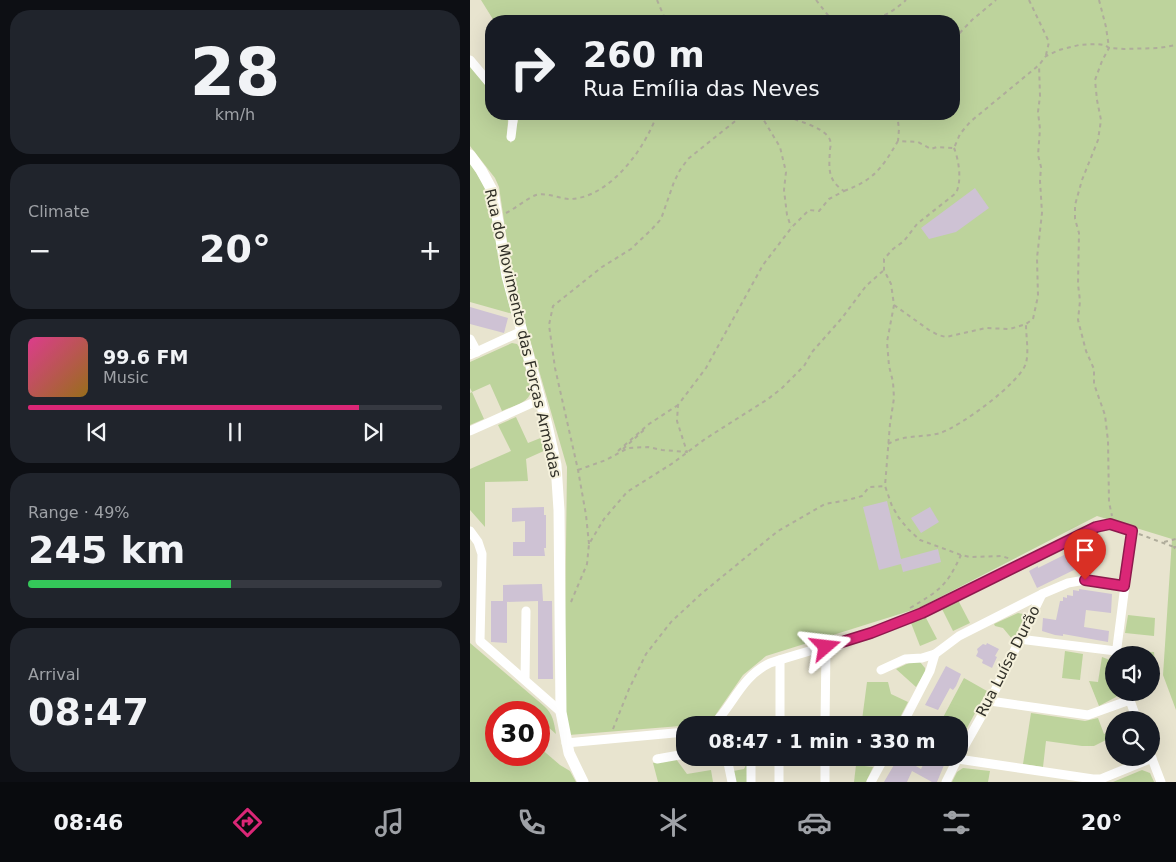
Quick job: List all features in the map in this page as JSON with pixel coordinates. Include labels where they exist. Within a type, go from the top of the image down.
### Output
[{"type":"main road","name":"Rua do Movimento das Forças Armadas","points":[[470,155],[490,186],[504,261],[541,399],[553,452],[558,483],[561,712],[566,743],[573,764],[583,782]]},
{"type":"street","points":[[470,60],[485,78]]},
{"type":"street","points":[[511,137],[513,120]]},
{"type":"street","points":[[470,339],[473,353],[522,331]]},
{"type":"street","points":[[470,431],[541,399]]},
{"type":"street","points":[[720,716],[755,671],[780,660],[871,633],[922,613],[1090,529],[1104,525],[1132,531],[1117,646]]},
{"type":"street","points":[[470,531],[478,542],[482,554],[480,641],[561,712]]},
{"type":"street","points":[[470,550],[480,550]]},
{"type":"street","points":[[881,670],[906,659],[922,658],[935,654],[959,636],[1068,583],[1081,580],[1124,586]]},
{"type":"street","name":"Rua Luísa Durão","points":[[968,741],[990,701],[1042,594]]},
{"type":"street","points":[[525,680],[526,611]]},
{"type":"street","points":[[1019,639],[1105,651]]},
{"type":"street","points":[[825,716],[826,647]]},
{"type":"street","points":[[907,716],[931,670],[935,654]]},
{"type":"street","points":[[780,660],[780,716]]},
{"type":"street","points":[[990,701],[1088,715],[1117,701]]},
{"type":"street","points":[[566,743],[676,733]]},
{"type":"street","points":[[657,759],[676,756]]},
{"type":"street","points":[[968,758],[1093,779],[1101,778],[1130,766]]},
{"type":"street","points":[[729,766],[732,782]]},
{"type":"street","points":[[751,766],[751,782]]},
{"type":"street","points":[[779,766],[779,782]]},
{"type":"street","points":[[825,766],[825,782]]},
{"type":"street","points":[[872,782],[880,766]]},
{"type":"street","name":"Rua Luísa Durão","points":[[946,782],[954,766]]},
{"type":"street","points":[[1155,766],[1161,782]]},
{"type":"path","points":[[657,0],[663,15]]},
{"type":"path","points":[[816,0],[828,15]]},
{"type":"path","points":[[884,15],[906,0]]},
{"type":"path","points":[[960,33],[996,0]]},
{"type":"path","points":[[1029,0],[1049,42],[1046,56]]},
{"type":"path","points":[[1098,0],[1106,27],[1109,48],[1102,61],[1096,80],[1096,100],[1101,120],[1098,140],[1082,180],[1075,205],[1075,219],[1079,234],[1078,284],[1080,301],[1078,320],[1086,351],[1094,370],[1094,384],[1105,416],[1108,441],[1109,502],[1115,526]]},
{"type":"path","points":[[1019,564],[1010,558],[1001,556],[970,557],[961,555],[920,540],[908,529],[892,506],[885,486],[894,398],[887,342],[894,305],[891,284],[884,270],[884,259],[904,241],[917,224],[956,193],[959,187],[959,180],[957,155],[954,148],[960,134],[970,122],[1039,65],[1046,56],[1058,50],[1079,45],[1097,44],[1124,50],[1159,48],[1176,44]]},
{"type":"path","points":[[894,305],[929,330],[946,337],[986,328],[1010,329],[1026,324],[1033,319],[1038,296],[1036,258],[1042,213],[1041,167],[1038,155],[1040,129],[1038,112],[1040,96],[1039,65]]},
{"type":"path","points":[[497,216],[516,208],[535,195],[540,194],[570,199],[589,195],[622,171],[637,152],[655,120]]},
{"type":"path","points":[[571,603],[587,564],[589,544],[578,470],[555,368],[549,325],[553,306],[602,267],[631,249],[652,230],[661,219],[680,170],[688,159],[737,120]]},
{"type":"path","points":[[764,120],[780,147],[786,172],[784,190],[787,214],[792,227]]},
{"type":"path","points":[[795,120],[814,127],[829,138],[831,142],[831,176],[835,185],[844,191]]},
{"type":"path","points":[[616,454],[649,424],[678,405],[706,368],[764,265],[792,227],[809,210],[819,211],[829,199],[871,179],[898,141],[898,120]]},
{"type":"path","points":[[898,141],[918,142],[931,149],[937,146],[954,148]]},
{"type":"path","points":[[589,544],[604,519],[627,492],[673,463],[705,439],[782,388],[804,366],[812,352],[842,318],[866,286],[884,270]]},
{"type":"path","points":[[888,444],[897,439],[940,433],[966,420],[989,403],[1026,365],[1026,324]]},
{"type":"path","points":[[621,452],[660,416],[678,405]]},
{"type":"path","points":[[678,405],[677,420],[687,452]]},
{"type":"path","points":[[578,470],[606,460],[628,448],[648,446],[662,450],[687,452]]},
{"type":"path","points":[[611,739],[629,688],[646,654],[671,622],[695,599],[778,531],[824,504],[862,496],[869,488],[885,486]]},
{"type":"path","points":[[1132,531],[1164,542],[1175,548]]},
{"type":"path","points":[[1164,542],[1176,540]]},
{"type":"path","points":[[904,612],[934,594],[943,586],[951,577],[961,555]]},
{"type":"green space","points":[[481,0],[1176,0],[1176,710],[1163,675],[1172,539],[1097,516],[919,608],[766,656],[743,675],[715,716],[676,716],[676,726],[569,735],[564,703],[567,467],[513,281],[499,187],[495,178],[470,146],[470,66],[485,85],[485,120],[508,120],[507,133],[511,143],[518,120],[960,120],[960,15],[490,15]]},
{"type":"green space","points":[[470,163],[490,199],[513,314],[470,302]]},
{"type":"green space","points":[[512,343],[517,344],[521,350],[531,391],[530,395],[520,404],[502,411],[490,384],[472,392],[470,388],[470,362]]},
{"type":"green space","points":[[472,392],[484,419],[470,425],[470,393]]},
{"type":"green space","points":[[516,417],[528,443],[543,437],[546,450],[526,459],[528,481],[485,482],[485,527],[470,510],[470,469],[511,451],[498,425]]},
{"type":"green space","points":[[958,600],[970,623],[953,631],[942,609]]},
{"type":"green space","points":[[1018,613],[1023,614],[1024,620],[1013,640],[1003,628],[994,624]]},
{"type":"green space","points":[[1128,615],[1155,618],[1154,636],[1125,633]]},
{"type":"green space","points":[[925,616],[937,639],[920,646],[911,623]]},
{"type":"green space","points":[[470,643],[538,701],[485,701],[485,766],[550,766],[550,756],[570,771],[576,782],[470,782]]},
{"type":"green space","points":[[1065,651],[1083,654],[1080,680],[1062,678]]},
{"type":"green space","points":[[1102,657],[1105,658],[1105,701],[1108,701],[1099,706],[1089,681],[1098,682]]},
{"type":"green space","points":[[911,662],[920,662],[925,668],[925,672],[916,687],[896,669]]},
{"type":"green space","points":[[964,678],[987,691],[968,726],[968,716],[944,716]]},
{"type":"green space","points":[[867,682],[888,682],[891,694],[908,702],[901,716],[863,716]]},
{"type":"green space","points":[[1031,713],[1085,721],[1098,718],[1105,734],[1105,740],[1094,746],[1046,741],[1043,767],[1023,764]]},
{"type":"green space","points":[[550,714],[554,722],[556,734],[550,729]]},
{"type":"green space","points":[[676,759],[676,766],[681,766],[687,774],[711,770],[713,782],[658,782],[653,763]]},
{"type":"green space","points":[[746,766],[749,766],[750,782],[735,782],[733,771],[744,769]]},
{"type":"green space","points":[[856,766],[873,767],[866,782],[854,782]]},
{"type":"green space","points":[[963,768],[990,771],[988,782],[952,782],[957,772]]},
{"type":"green space","points":[[1142,770],[1150,773],[1154,782],[1113,782]]},
{"type":"building","points":[[975,188],[989,208],[956,232],[929,239],[921,228]]},
{"type":"building","points":[[470,307],[508,318],[504,333],[470,324]]},
{"type":"building","points":[[887,501],[901,559],[938,549],[941,562],[903,572],[901,564],[879,570],[863,507]]},
{"type":"building","points":[[544,507],[544,515],[546,515],[545,556],[513,556],[513,542],[525,542],[525,521],[512,522],[512,508]]},
{"type":"building","points":[[930,507],[939,522],[921,533],[911,518]]},
{"type":"building","points":[[1068,553],[1076,569],[1037,588],[1029,571]]},
{"type":"building","points":[[542,584],[543,601],[552,601],[553,679],[538,679],[538,601],[505,602],[507,602],[507,643],[491,642],[491,601],[503,601],[503,585]]},
{"type":"building","points":[[1079,589],[1112,594],[1111,613],[1086,610],[1084,627],[1109,631],[1108,642],[1063,634],[1063,636],[1055,635],[1042,631],[1043,618],[1056,620],[1060,601],[1063,601],[1063,597],[1067,598],[1067,595],[1073,596],[1073,590],[1079,591]]},
{"type":"building","points":[[987,643],[999,649],[992,668],[982,663],[983,660],[976,656],[977,649]]},
{"type":"building","points":[[946,666],[961,674],[956,686],[953,690],[950,688],[938,710],[925,705]]},
{"type":"building","points":[[893,766],[916,766],[921,769],[922,766],[944,766],[937,782],[932,782],[912,771],[907,782],[884,782]]},
{"type":"route","points":[[826,647],[871,633],[922,613],[1085,531],[1110,524],[1132,531],[1124,586],[1085,580]]}]
